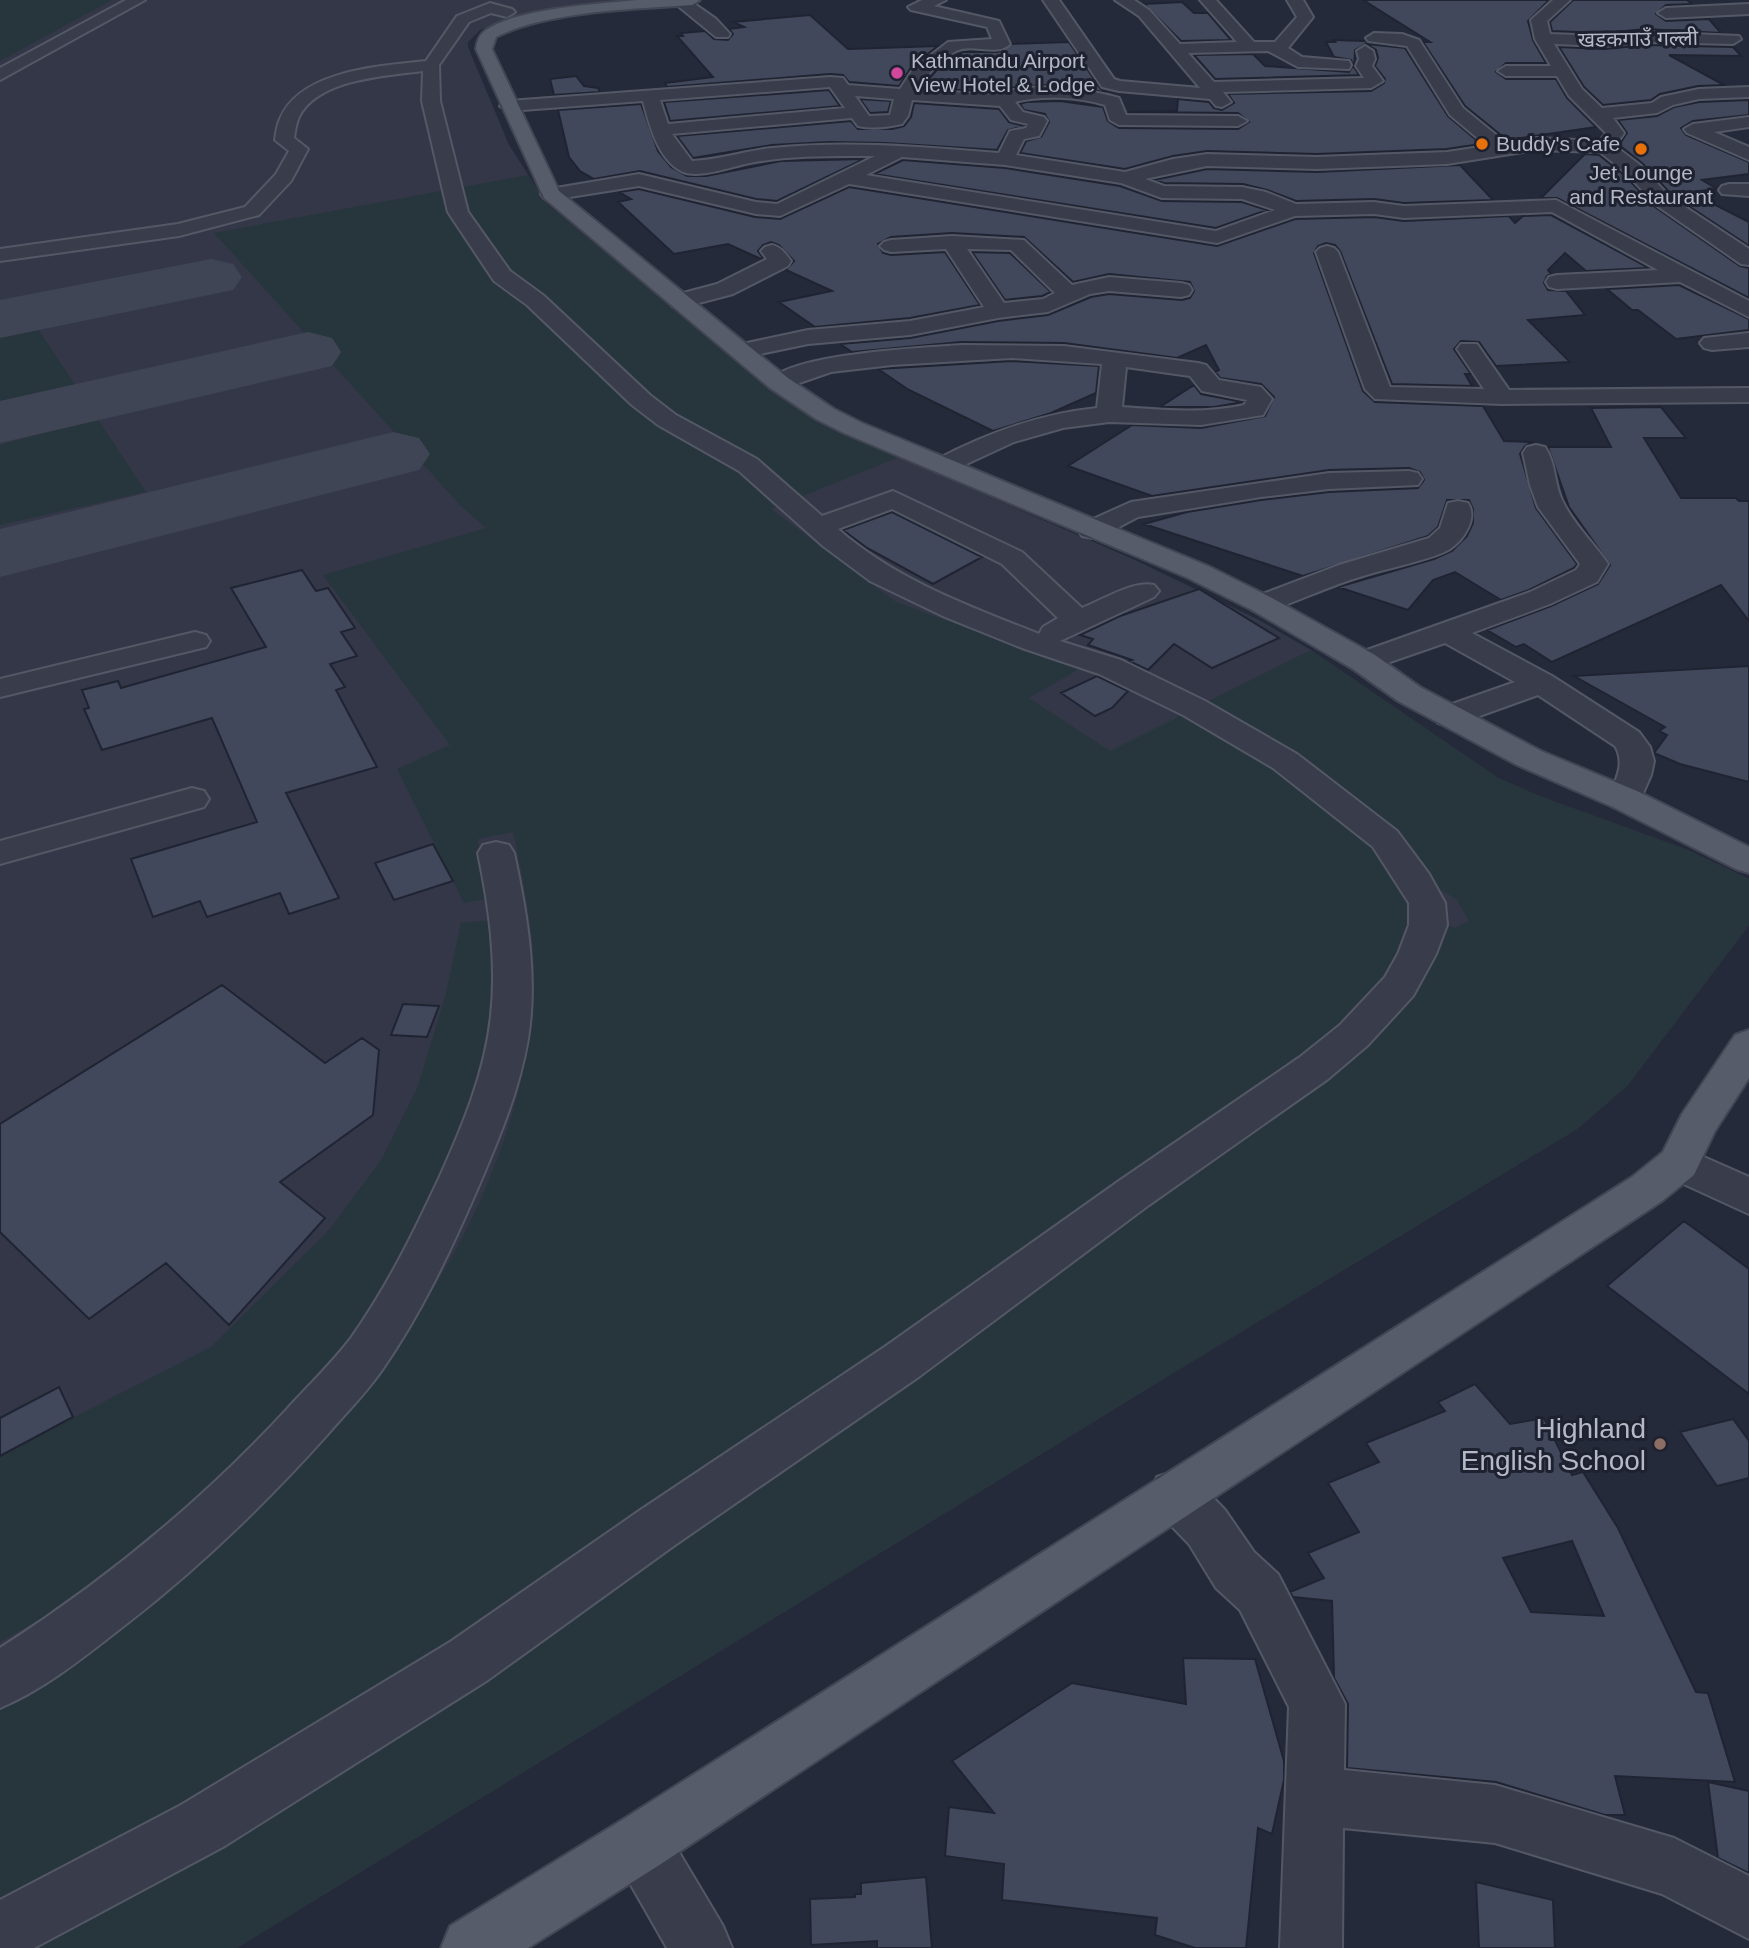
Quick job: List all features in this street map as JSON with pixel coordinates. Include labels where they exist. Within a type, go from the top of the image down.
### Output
[{"type":"main road","points":[[686,1],[557,15],[516,24],[491,34],[485,41],[484,49],[551,194],[779,383],[825,414],[1092,530],[1198,572],[1262,604],[1364,662],[1409,694],[1529,758],[1625,799],[1749,861]]},
{"type":"main road","points":[[472,1948],[640,1843],[1647,1189],[1679,1163],[1697,1125],[1749,1045]]},
{"type":"street","points":[[0,75],[136,0]]},
{"type":"street","points":[[509,106],[836,82],[864,122],[896,120],[900,116],[904,95],[920,72],[954,45],[1002,44],[993,24],[916,7],[938,0]]},
{"type":"street","points":[[1051,0],[1108,83],[1118,86],[1212,91],[1366,84],[1374,81],[1368,52]]},
{"type":"street","points":[[1123,0],[1144,13],[1212,91],[1243,140]]},
{"type":"street","points":[[1208,0],[1250,47]]},
{"type":"street","points":[[1278,48],[1290,38],[1305,17],[1295,0]]},
{"type":"street","points":[[1563,0],[1539,20],[1543,39],[1575,92],[1615,132],[1605,147]]},
{"type":"street","points":[[686,1],[722,34]]},
{"type":"street","points":[[0,1933],[202,1826],[469,1661],[657,1528],[903,1361],[1134,1193],[1314,1068],[1354,1035],[1399,986],[1417,954],[1428,925],[1427,903],[1416,882],[1385,839],[1285,761],[1206,715],[1110,667],[1033,642],[956,611],[880,575],[818,527],[748,465],[667,420],[641,400],[535,300],[502,276],[458,212],[431,101],[431,65],[463,19],[490,8],[507,12]]},
{"type":"street","points":[[1654,13],[1749,9]]},
{"type":"street","name":"खडकगाउँ गल्ली","points":[[1543,39],[1733,39]]},
{"type":"street","points":[[1188,64],[1298,62],[1413,43],[1456,111],[1501,148]]},
{"type":"street","points":[[1175,50],[1278,48],[1298,62]]},
{"type":"street","points":[[0,255],[179,230],[252,211],[284,177],[299,149],[284,140],[285,125],[307,94],[350,76],[431,65]]},
{"type":"street","points":[[1506,71],[1564,71]]},
{"type":"street","points":[[840,90],[1005,101],[1033,87],[1084,95],[1113,103],[1119,120],[1115,140]]},
{"type":"street","points":[[1599,114],[1657,108],[1667,101],[1699,94],[1749,92]]},
{"type":"street","points":[[650,95],[660,130],[671,152],[687,167],[724,165],[744,158],[812,151],[899,151],[1005,159],[1125,178],[1162,192],[1259,196],[1293,210]]},
{"type":"street","points":[[1005,101],[1017,117],[1038,121],[1033,132],[1017,135],[1005,159]]},
{"type":"street","points":[[660,130],[855,112]]},
{"type":"street","points":[[1119,120],[1243,140],[1317,163],[1471,156],[1501,148],[1535,144],[1605,147],[1633,169],[1673,209],[1749,259]]},
{"type":"street","points":[[1742,155],[1693,129],[1749,122]]},
{"type":"street","points":[[1125,178],[1173,165],[1207,160],[1243,140]]},
{"type":"street","points":[[551,194],[639,180],[756,208],[780,210],[789,208],[844,177],[899,151]]},
{"type":"street","points":[[844,177],[1212,245],[1293,210],[1374,208],[1404,212],[1556,206],[1749,310]]},
{"type":"street","points":[[891,246],[952,242],[1017,244],[1069,295]]},
{"type":"street","points":[[952,242],[998,311]]},
{"type":"street","points":[[680,301],[725,289],[780,261],[772,251]]},
{"type":"street","points":[[1327,252],[1377,389],[1384,394],[1502,397],[1749,395]]},
{"type":"street","points":[[1557,282],[1681,275]]},
{"type":"street","points":[[741,351],[808,337],[910,328],[998,311],[1048,305],[1084,288],[1109,284],[1181,290]]},
{"type":"street","points":[[1712,342],[1749,340]]},
{"type":"street","points":[[1469,349],[1502,397]]},
{"type":"street","points":[[779,383],[807,370],[835,362],[932,354],[1056,351],[1198,370],[1211,386],[1252,392],[1260,399],[1254,410],[1239,414],[1172,418],[1109,414],[1043,422],[991,441],[945,466]]},
{"type":"street","points":[[1109,414],[1115,358]]},
{"type":"street","points":[[1364,662],[1540,597],[1587,576],[1594,564],[1559,519],[1542,485],[1542,464],[1536,453]]},
{"type":"street","points":[[1092,530],[1131,510],[1261,489],[1329,481],[1409,479]]},
{"type":"street","points":[[818,527],[893,499],[1012,558],[1077,620]]},
{"type":"street","points":[[1262,604],[1349,571],[1438,544],[1451,535],[1458,522],[1458,509]]},
{"type":"street","points":[[1033,642],[1144,591]]},
{"type":"street","points":[[1446,631],[1541,683],[1627,739],[1639,758],[1625,799]]},
{"type":"street","points":[[0,688],[195,641]]},
{"type":"street","points":[[1449,716],[1541,683]]},
{"type":"street","points":[[0,853],[192,799]]},
{"type":"street","points":[[0,1680],[59,1643],[129,1591],[269,1466],[365,1354],[431,1247],[487,1119],[511,1018],[513,956],[508,908],[496,853]]},
{"type":"street","points":[[1679,1163],[1749,1197]]},
{"type":"street","points":[[1175,1494],[1206,1527],[1236,1570],[1259,1592],[1317,1704],[1311,1948]]},
{"type":"street","points":[[1315,1796],[1495,1814],[1674,1868],[1749,1909]]},
{"type":"street","points":[[640,1843],[701,1948]]},
{"type":"shaded area","points":[[0,0],[658,0],[514,18],[480,30],[468,42],[509,145],[547,204],[789,402],[836,430],[1133,559],[1257,619],[1311,650],[1498,778],[1542,797],[1688,850],[1749,879],[1749,925],[1627,1086],[1577,1129],[1173,1373],[237,1948],[0,1948]]},
{"type":"shaded area","points":[[112,0],[0,61],[0,1]]},
{"type":"shaded area","points":[[528,175],[547,204],[789,402],[836,430],[899,457],[771,509],[896,602],[1079,669],[1029,698],[1110,751],[1311,650],[1498,778],[1542,797],[1688,850],[1749,879],[1749,925],[1627,1086],[1577,1129],[1173,1373],[237,1948],[6,1948],[296,1788],[477,1672],[921,1361],[1167,1181],[1294,1095],[1359,1045],[1402,998],[1424,967],[1438,922],[1455,928],[1469,921],[1457,900],[1431,883],[1410,855],[1379,824],[1308,769],[1218,715],[1209,722],[1277,763],[1355,823],[1395,862],[1416,901],[1418,919],[1400,965],[1378,994],[1325,1048],[1105,1200],[889,1356],[742,1454],[461,1651],[290,1759],[0,1916],[0,1708],[86,1651],[167,1586],[230,1530],[291,1470],[348,1406],[401,1338],[447,1266],[485,1190],[513,1111],[531,1027],[534,978],[531,929],[513,832],[478,839],[486,899],[464,903],[397,769],[450,745],[323,575],[486,528],[460,505],[214,233]]},
{"type":"shaded area","points":[[32,320],[76,386],[0,403],[0,327]]},
{"type":"shaded area","points":[[97,418],[146,492],[0,525],[0,445]]},
{"type":"shaded area","points":[[495,920],[497,961],[490,1024],[473,1101],[410,1248],[364,1320],[307,1396],[163,1540],[58,1609],[0,1642],[0,1455],[211,1347],[329,1230],[381,1160],[418,1086],[445,997],[461,923]]},
{"type":"building","points":[[1363,0],[1549,0],[1528,21],[1533,40],[1546,63],[1506,63],[1496,72],[1506,79],[1556,79],[1567,98],[1596,127],[1507,140],[1465,106],[1423,42],[1430,42]]},
{"type":"building","points":[[1573,0],[1687,0],[1692,4],[1666,5],[1656,14],[1666,21],[1709,19],[1721,33],[1646,29],[1604,33],[1552,31],[1550,22]]},
{"type":"building","points":[[1182,2],[1194,13],[1208,13],[1231,40],[1181,41],[1144,4]]},
{"type":"building","points":[[810,15],[848,49],[938,46],[912,66],[899,86],[849,82],[843,75],[830,74],[667,87],[665,83],[713,77],[677,36],[683,36],[681,33],[705,31],[714,39],[728,40],[733,34],[729,29],[744,27],[733,22]]},
{"type":"building","points":[[1333,40],[1365,41],[1368,44],[1405,48],[1448,116],[1481,144],[1447,149],[1317,154],[1207,151],[1173,156],[1125,169],[1020,153],[1026,141],[1041,137],[1049,122],[1045,114],[1024,110],[1020,104],[1026,102],[1060,101],[1103,107],[1108,121],[1119,128],[1238,129],[1249,122],[1238,113],[1128,112],[1177,111],[1178,99],[1209,102],[1214,108],[1222,110],[1234,103],[1228,94],[1371,91],[1384,83],[1385,79],[1375,66],[1378,58],[1376,50],[1366,44],[1355,50],[1354,67],[1359,75],[1215,79],[1194,55],[1253,54],[1265,66],[1349,72],[1353,66],[1351,60],[1334,57],[1326,42],[1335,42]]},
{"type":"building","points":[[1069,42],[1100,88],[1107,92],[1042,85],[1011,88],[1001,92],[921,88],[941,65],[963,52],[998,52],[1012,44]]},
{"type":"building","points":[[1646,45],[1733,47],[1741,56],[1669,55],[1724,85],[1698,86],[1660,94],[1651,100],[1603,105],[1584,87],[1559,47],[1604,49]]},
{"type":"building","points":[[576,76],[584,86],[598,88],[600,92],[554,95],[550,79]]},
{"type":"building","points":[[829,90],[840,106],[670,121],[664,102]]},
{"type":"building","points":[[860,99],[891,101],[888,112],[870,113]]},
{"type":"building","points":[[1749,100],[1749,115],[1693,121],[1681,128],[1686,135],[1749,162],[1749,174],[1702,180],[1717,189],[1690,192],[1749,222],[1749,246],[1672,195],[1642,163],[1619,145],[1627,133],[1618,120],[1657,116],[1674,107],[1699,102]]},
{"type":"building","points":[[914,103],[999,109],[1009,122],[1024,126],[1008,130],[997,150],[829,142],[772,145],[693,158],[677,136],[851,121],[858,129],[892,129],[904,126],[911,117]]},
{"type":"building","points":[[641,104],[658,151],[671,167],[687,176],[706,176],[781,161],[864,159],[777,201],[756,199],[640,171],[594,179],[580,171],[569,157],[558,110]]},
{"type":"building","points":[[1585,154],[1599,155],[1624,175],[1655,207],[1740,266],[1749,268],[1749,298],[1557,198],[1541,198]]},
{"type":"building","points":[[903,160],[1005,168],[1120,186],[1162,201],[1242,202],[1267,210],[1216,228],[874,174]]},
{"type":"building","points":[[1460,165],[1493,200],[1404,203],[1374,199],[1296,201],[1243,184],[1164,183],[1154,180],[1207,169],[1317,172]]},
{"type":"building","points":[[849,187],[1217,246],[1295,219],[1374,217],[1404,221],[1509,216],[1515,223],[1523,216],[1551,215],[1649,268],[1586,271],[1565,253],[1548,270],[1551,274],[1544,283],[1548,290],[1566,291],[1585,315],[1528,320],[1570,362],[1496,366],[1479,342],[1461,341],[1454,349],[1471,374],[1465,374],[1472,386],[1392,384],[1340,251],[1335,245],[1326,243],[1318,246],[1314,253],[1363,391],[1375,402],[1483,406],[1504,441],[1532,442],[1525,446],[1520,454],[1536,508],[1577,564],[1529,590],[1501,600],[1455,572],[1433,580],[1408,610],[1338,587],[1434,559],[1452,551],[1467,536],[1473,523],[1473,509],[1469,500],[1447,500],[1438,527],[1428,536],[1303,576],[1144,524],[1187,512],[1261,500],[1329,492],[1418,488],[1424,480],[1420,472],[1409,468],[1329,470],[1152,496],[1068,466],[1132,425],[1201,428],[1265,416],[1274,397],[1261,384],[1220,378],[1215,372],[1219,370],[1206,345],[1177,358],[1064,343],[961,342],[852,352],[840,344],[910,338],[998,321],[1048,315],[1091,297],[1109,294],[1182,300],[1190,298],[1194,291],[1190,282],[1109,274],[1073,282],[1024,237],[952,233],[891,237],[878,244],[883,253],[891,255],[945,252],[980,305],[910,318],[815,327],[779,302],[832,291],[786,270],[794,261],[779,245],[771,242],[763,245],[758,251],[763,258],[761,259],[728,244],[674,254],[618,202],[631,199],[619,192],[639,189],[755,217],[780,219]]},
{"type":"building","points":[[972,252],[1010,253],[1051,292],[1042,296],[1005,300]]},
{"type":"building","points":[[1679,285],[1749,319],[1749,330],[1676,339],[1638,310],[1632,310],[1607,289]]},
{"type":"building","points":[[1012,361],[1099,366],[1096,393],[1051,413],[993,431],[909,390],[878,369]]},
{"type":"building","points":[[1194,385],[1201,394],[1243,402],[1214,407],[1160,407]]},
{"type":"building","points":[[1661,407],[1686,438],[1644,438],[1681,498],[1736,498],[1739,501],[1749,501],[1749,621],[1721,585],[1552,662],[1524,644],[1516,647],[1487,630],[1551,606],[1598,584],[1610,565],[1569,507],[1548,447],[1611,447],[1591,408]]},
{"type":"building","points":[[892,512],[982,557],[933,584],[867,548],[843,530]]},
{"type":"building","points":[[302,570],[316,591],[328,588],[355,628],[341,632],[357,656],[330,664],[345,687],[336,690],[377,767],[286,793],[339,898],[289,914],[280,893],[207,917],[200,901],[153,917],[131,859],[257,822],[212,718],[102,750],[84,709],[89,708],[82,690],[118,681],[121,688],[266,647],[231,588]]},
{"type":"building","points":[[1199,589],[1279,638],[1212,668],[1174,644],[1148,670],[1129,661],[1132,660],[1088,645],[1093,639],[1080,635],[1120,616]]},
{"type":"building","points":[[1749,666],[1749,782],[1680,764],[1654,753],[1667,735],[1659,731],[1665,727],[1574,676]]},
{"type":"building","points":[[1097,676],[1128,691],[1112,708],[1095,716],[1061,693]]},
{"type":"building","points":[[433,844],[453,881],[394,900],[375,863]]},
{"type":"building","points":[[222,985],[325,1063],[362,1038],[379,1050],[373,1115],[280,1182],[325,1218],[229,1325],[166,1263],[89,1319],[0,1232],[0,1124]]},
{"type":"building","points":[[403,1004],[439,1006],[427,1037],[391,1035]]},
{"type":"building","points":[[1684,1221],[1749,1269],[1749,1394],[1607,1286]]},
{"type":"building","points":[[1475,1384],[1510,1424],[1544,1418],[1572,1475],[1583,1472],[1618,1528],[1696,1692],[1708,1693],[1735,1782],[1615,1776],[1625,1815],[1605,1815],[1496,1782],[1347,1768],[1348,1704],[1334,1678],[1332,1601],[1293,1597],[1290,1592],[1324,1578],[1308,1553],[1359,1532],[1328,1483],[1379,1462],[1366,1443],[1445,1411],[1438,1402]],"holes":[[[1572,1541],[1604,1616],[1531,1612],[1503,1558]]]},
{"type":"building","points":[[59,1387],[73,1417],[0,1456],[0,1418]]},
{"type":"building","points":[[1733,1419],[1749,1441],[1749,1478],[1717,1486],[1680,1432]]},
{"type":"building","points":[[1183,1658],[1255,1659],[1284,1761],[1284,1780],[1272,1834],[1258,1828],[1246,1948],[1195,1948],[1155,1935],[1157,1918],[1002,1900],[1004,1864],[945,1856],[949,1807],[994,1813],[952,1761],[1072,1683],[1186,1704]]},
{"type":"building","points":[[1708,1782],[1749,1791],[1749,1873],[1718,1858]]},
{"type":"building","points":[[926,1877],[932,1948],[877,1948],[877,1941],[811,1945],[810,1899],[855,1897],[855,1894],[861,1894],[861,1883]]},
{"type":"building","points":[[1476,1882],[1553,1900],[1555,1948],[1479,1948]]},
{"type":"taxiway","points":[[0,319],[211,277]]},
{"type":"taxiway","points":[[0,422],[308,352]]},
{"type":"taxiway","points":[[0,553],[393,454]]},
{"type":"place","name":"Kathmandu Airport View Hotel & Lodge","points":[[897,73]]},
{"type":"place","name":"Buddy's Cafe","points":[[1482,144]]},
{"type":"place","name":"Jet Lounge and Restaurant","points":[[1641,149]]},
{"type":"place","name":"Highland English School","points":[[1660,1444]]}]
